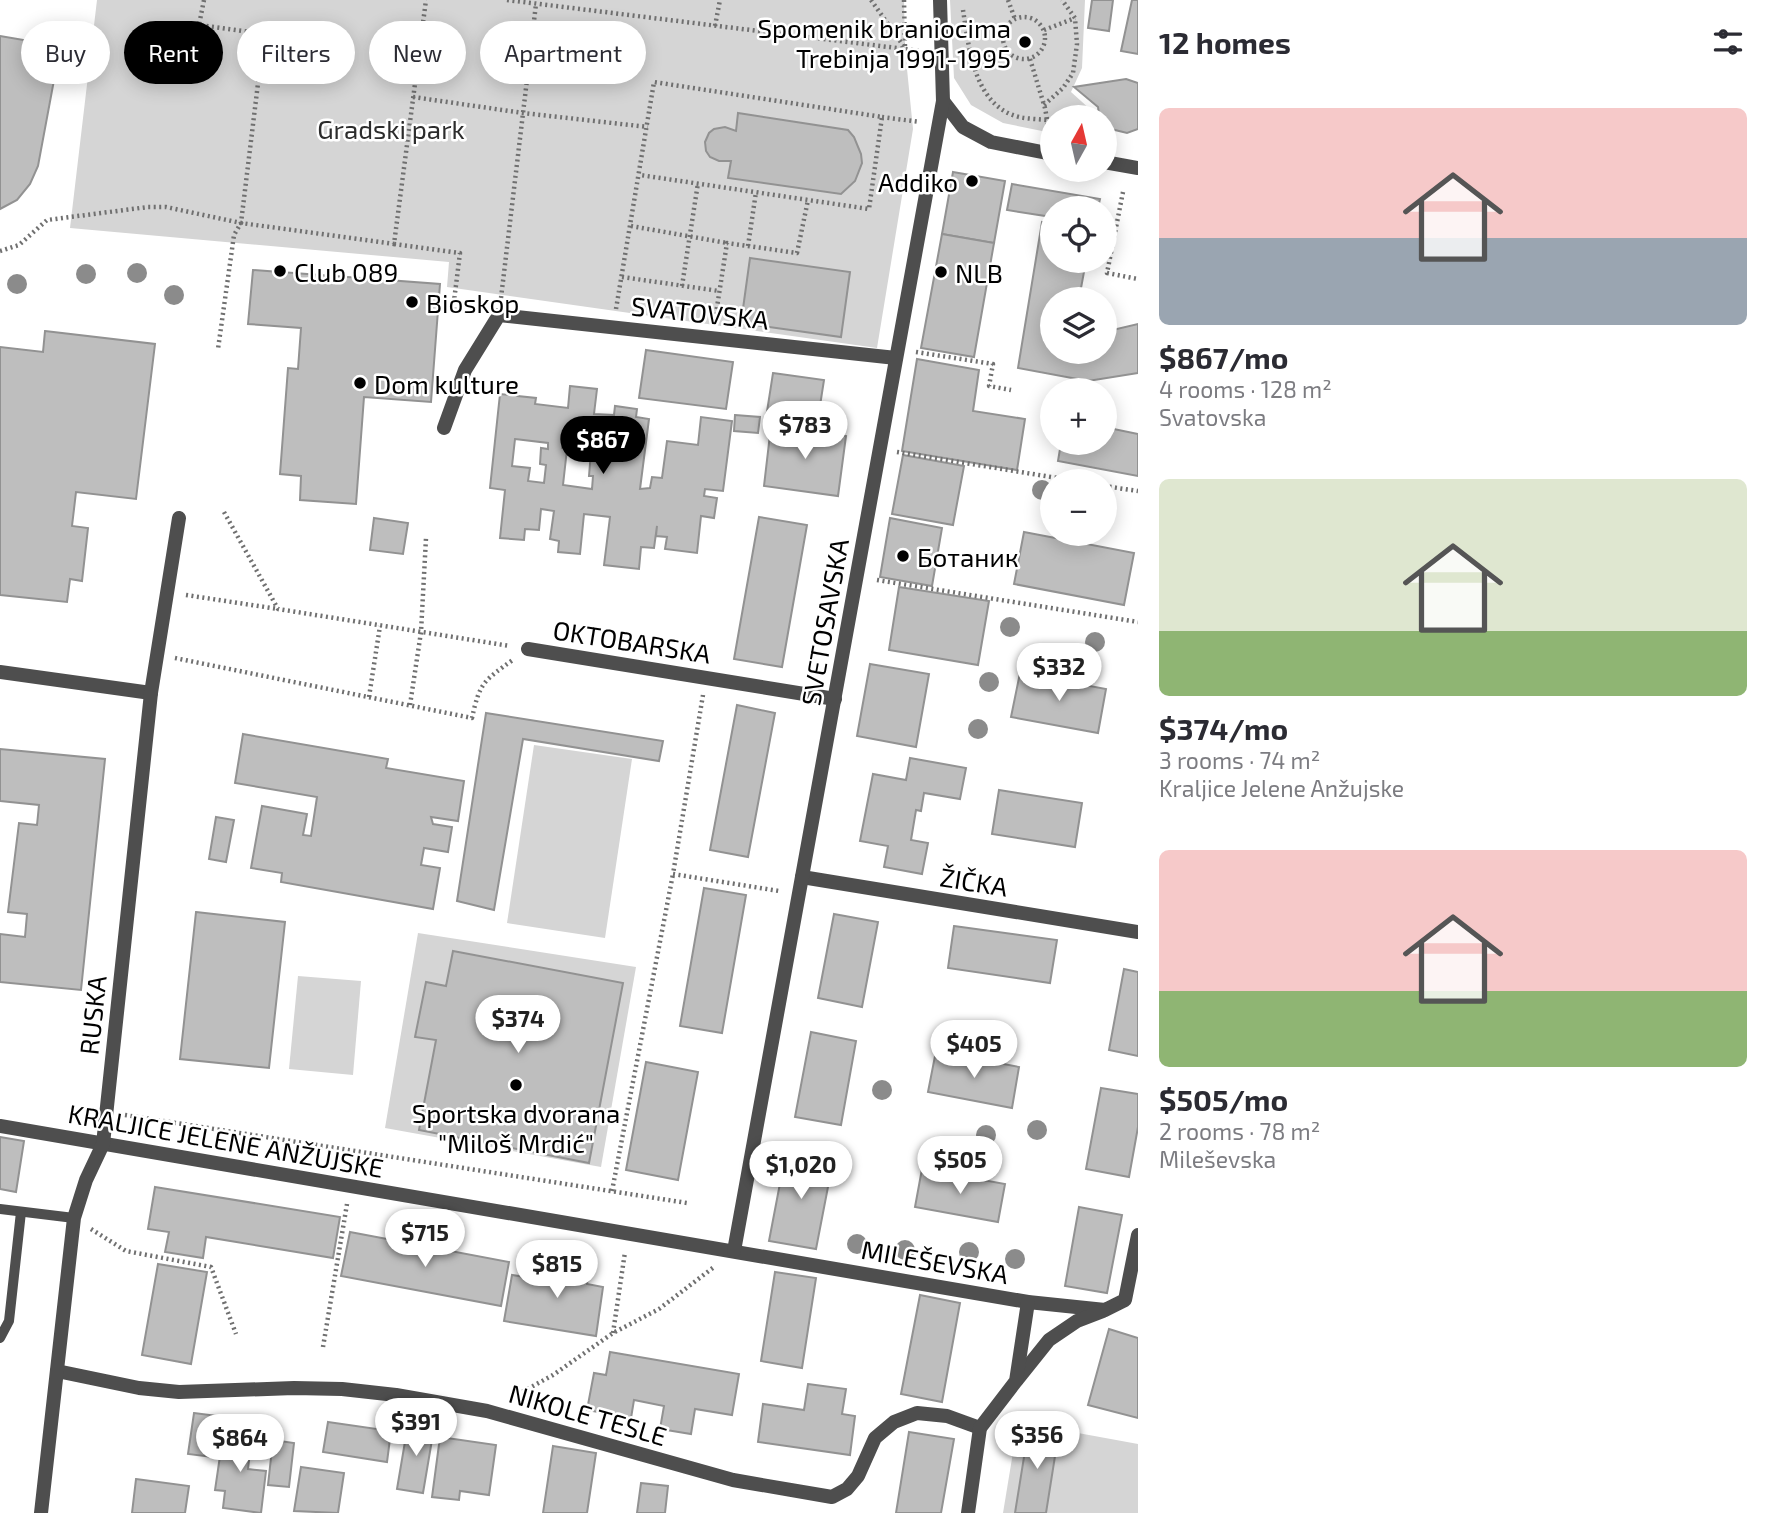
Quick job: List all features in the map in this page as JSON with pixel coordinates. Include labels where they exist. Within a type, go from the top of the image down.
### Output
[{"type":"street","name":"SVETOSAVSKA","points":[[734,1251],[943,100],[940,0]]},
{"type":"street","points":[[943,100],[963,127],[991,142],[1040,152]]},
{"type":"street","points":[[1117,164],[1138,168]]},
{"type":"street","points":[[444,428],[465,370],[499,314]]},
{"type":"street","name":"SVATOVSKA","points":[[499,314],[897,358]]},
{"type":"street","name":"RUSKA","points":[[41,1513],[74,1218],[86,1180],[103,1143],[151,693],[179,517]]},
{"type":"street","name":"OKTOBARSKA","points":[[528,649],[835,699]]},
{"type":"street","points":[[0,672],[151,693]]},
{"type":"street","name":"ŽIČKA","points":[[802,877],[1138,932]]},
{"type":"street","name":"KRALJICE JELENE ANŽUJSKE","points":[[0,1126],[734,1251]]},
{"type":"street","points":[[968,1513],[979,1428],[1049,1340],[1077,1321],[1125,1300],[1138,1235]]},
{"type":"street","name":"MILEŠEVSKA","points":[[734,1251],[1028,1303],[1105,1310]]},
{"type":"street","points":[[1016,1381],[1028,1303]]},
{"type":"street","name":"NIKOLE TESLE","points":[[57,1371],[153,1390],[179,1392],[254,1388],[342,1389],[396,1395],[487,1411],[733,1479],[832,1497],[847,1489],[858,1476],[875,1438],[894,1422],[917,1413],[947,1416],[979,1428]]},
{"type":"lane","points":[[0,1209],[74,1218]]},
{"type":"lane","points":[[0,1338],[9,1321],[21,1212]]},
{"type":"path","points":[[204,0],[199,25],[264,34],[241,223],[234,235],[218,349]]},
{"type":"path","points":[[394,244],[426,0]]},
{"type":"path","points":[[507,0],[920,51]]},
{"type":"path","points":[[715,26],[720,0]]},
{"type":"path","points":[[871,0],[905,49]]},
{"type":"path","points":[[904,0],[905,49]]},
{"type":"path","points":[[962,0],[972,61],[981,86],[996,103],[1017,117],[1040,119]]},
{"type":"path","points":[[1008,0],[1015,19]]},
{"type":"path","points":[[1030,59],[1044,105],[1063,88],[1073,73],[1077,44],[1075,18],[1062,0]]},
{"type":"path","points":[[0,251],[19,245],[47,220],[166,207],[241,223],[460,253],[453,309],[499,314],[523,113],[531,2]]},
{"type":"path","points":[[1028,17],[1044,30],[1045,44],[1036,56],[1030,59],[1016,58],[1005,49],[1005,28],[1015,19],[1028,17]]},
{"type":"path","points":[[1044,30],[1075,18]]},
{"type":"path","points":[[972,61],[1005,49]]},
{"type":"path","points":[[613,327],[654,82],[920,122]]},
{"type":"path","points":[[413,97],[648,127]]},
{"type":"path","points":[[640,175],[869,209],[882,117]]},
{"type":"path","points":[[682,286],[698,183]]},
{"type":"path","points":[[748,246],[756,192]]},
{"type":"path","points":[[1123,192],[1107,273],[1138,279]]},
{"type":"path","points":[[631,226],[797,253],[808,200]]},
{"type":"path","points":[[712,338],[727,243]]},
{"type":"path","points":[[622,277],[719,291]]},
{"type":"path","points":[[911,351],[993,364],[989,386],[1011,390]]},
{"type":"path","points":[[892,451],[1040,475]]},
{"type":"path","points":[[1117,488],[1138,491]]},
{"type":"path","points":[[224,512],[278,610]]},
{"type":"path","points":[[410,705],[421,632],[426,538]]},
{"type":"path","points":[[869,578],[1138,622]]},
{"type":"path","name":"OKTOBARSKA","points":[[167,592],[528,649]]},
{"type":"path","points":[[369,698],[380,626]]},
{"type":"path","points":[[157,655],[472,718],[478,691],[489,678],[528,649]]},
{"type":"path","points":[[612,1191],[673,874],[706,677]]},
{"type":"path","points":[[673,874],[799,894]]},
{"type":"path","points":[[123,1115],[687,1203]]},
{"type":"path","points":[[323,1348],[350,1186]]},
{"type":"path","points":[[74,1218],[126,1251],[211,1268],[236,1334]]},
{"type":"path","points":[[613,1333],[628,1233]]},
{"type":"path","points":[[487,1411],[553,1375],[613,1333],[659,1310],[734,1251]]},
{"type":"green space","name":"Gradski park","points":[[97,0],[904,0],[905,49],[913,129],[877,348],[447,287],[449,262],[70,228],[87,84],[110,84],[110,21],[95,21]]},
{"type":"green space","points":[[950,0],[1085,0],[1082,68],[1071,92],[1085,105],[1040,105],[1040,131],[1003,123],[971,105],[954,78]]},
{"type":"green space","points":[[534,745],[632,759],[605,938],[507,923]]},
{"type":"green space","name":"Sportska dvorana \"Miloš Mrdić\"","points":[[418,933],[636,967],[601,1167],[385,1128]]},
{"type":"green space","points":[[298,976],[361,981],[353,1075],[289,1069]]},
{"type":"green space","points":[[1018,1422],[1138,1444],[1138,1513],[1003,1513]]},
{"type":"building","points":[[1092,0],[1113,0],[1109,31],[1088,28]]},
{"type":"building","points":[[1132,0],[1138,0],[1138,54],[1121,51]]},
{"type":"building","points":[[0,36],[21,40],[21,84],[53,84],[38,166],[30,184],[17,200],[0,209]]},
{"type":"building","points":[[1126,79],[1138,83],[1138,129],[1127,133],[1117,130],[1117,105],[1096,105],[1074,87]]},
{"type":"building","points":[[738,113],[848,130],[861,154],[862,163],[855,181],[841,194],[728,178],[731,161],[719,161],[710,157],[705,142],[714,129],[725,127],[736,131]]},
{"type":"building","points":[[953,172],[1005,181],[994,243],[942,234]]},
{"type":"building","points":[[1012,184],[1082,196],[1040,196],[1040,215],[1007,210]]},
{"type":"building","points":[[942,234],[994,243],[974,357],[921,348]]},
{"type":"building","points":[[1040,234],[1040,273],[1084,273],[1081,287],[1040,287],[1040,364],[1117,364],[1117,329],[1138,324],[1138,373],[1107,378],[1072,378],[1018,368]]},
{"type":"building","points":[[750,258],[850,272],[841,337],[741,323]]},
{"type":"building","name":"Dom kulture","points":[[253,270],[440,284],[431,402],[364,397],[356,504],[300,500],[301,476],[280,474],[288,368],[298,369],[301,328],[248,324]]},
{"type":"building","points":[[45,331],[155,344],[136,499],[76,492],[72,526],[88,528],[82,581],[70,579],[67,602],[0,595],[0,347],[43,352]]},
{"type":"building","points":[[646,350],[733,362],[726,409],[639,398]]},
{"type":"building","points":[[917,359],[979,370],[973,411],[1025,419],[1017,470],[902,451]]},
{"type":"building","points":[[773,373],[824,380],[817,425],[766,418]]},
{"type":"building","points":[[570,386],[597,389],[594,414],[614,415],[615,406],[637,409],[636,417],[649,419],[640,489],[650,488],[652,477],[662,478],[667,441],[698,445],[701,417],[732,421],[723,491],[705,489],[704,496],[717,498],[714,518],[701,516],[697,553],[665,549],[667,537],[656,536],[657,526],[654,548],[641,547],[639,569],[604,565],[610,517],[584,514],[580,554],[558,552],[559,541],[550,539],[554,511],[541,509],[539,530],[525,529],[524,540],[500,538],[505,490],[490,488],[500,394],[536,398],[535,404],[568,408]],"holes":[[[515,439],[548,443],[548,449],[541,448],[540,464],[546,465],[544,483],[528,481],[530,468],[512,466]],[[563,440],[597,443],[596,453],[591,452],[589,476],[593,476],[592,489],[563,485],[567,449],[562,448]]]},
{"type":"building","points":[[735,415],[760,417],[758,433],[734,431]]},
{"type":"building","points":[[771,426],[846,436],[838,496],[764,486]]},
{"type":"building","points":[[1117,430],[1138,434],[1138,476],[1117,472],[1117,469],[1101,469],[1058,461],[1059,455],[1117,455]]},
{"type":"building","points":[[903,455],[964,466],[953,525],[892,514]]},
{"type":"building","points":[[759,517],[807,525],[782,667],[734,659]]},
{"type":"building","points":[[374,518],[408,523],[403,554],[370,550]]},
{"type":"building","points":[[890,518],[942,528],[932,586],[880,577]]},
{"type":"building","points":[[1024,532],[1040,535],[1040,546],[1097,546],[1134,553],[1124,605],[1014,584]]},
{"type":"building","points":[[899,587],[989,601],[978,665],[889,650]]},
{"type":"building","points":[[870,664],[929,674],[916,747],[857,736]]},
{"type":"building","points":[[1020,673],[1106,689],[1098,733],[1011,717]]},
{"type":"building","points":[[737,705],[775,713],[748,857],[710,850]]},
{"type":"building","points":[[486,713],[663,741],[659,761],[523,739],[494,910],[457,901]]},
{"type":"building","points":[[243,734],[388,759],[386,768],[464,781],[458,821],[431,817],[433,824],[452,827],[448,852],[424,848],[421,865],[440,868],[433,909],[281,882],[282,873],[251,868],[262,806],[307,814],[303,835],[311,836],[317,797],[235,783]]},
{"type":"building","points":[[0,749],[105,759],[81,990],[0,982],[0,934],[25,937],[27,914],[8,912],[19,823],[37,825],[39,805],[0,801]]},
{"type":"building","points":[[910,758],[966,768],[960,799],[924,793],[921,811],[916,810],[911,840],[928,843],[922,874],[884,867],[888,846],[860,841],[873,774],[906,780]]},
{"type":"building","points":[[999,790],[1082,803],[1075,847],[992,834]]},
{"type":"building","points":[[216,817],[234,820],[226,862],[209,859]]},
{"type":"building","points":[[704,888],[746,895],[722,1033],[680,1026]]},
{"type":"building","points":[[196,912],[285,922],[269,1068],[180,1059]]},
{"type":"building","points":[[834,914],[878,922],[862,1007],[818,998]]},
{"type":"building","points":[[954,926],[1057,940],[1050,983],[948,968]]},
{"type":"building","name":"Sportska dvorana \"Miloš Mrdić\"","points":[[453,951],[623,983],[589,1163],[419,1130],[436,1040],[415,1037],[426,982],[446,986]]},
{"type":"building","points":[[1124,969],[1138,972],[1138,1056],[1109,1050]]},
{"type":"building","points":[[811,1032],[856,1041],[841,1125],[795,1117]]},
{"type":"building","points":[[936,1051],[1019,1067],[1012,1108],[928,1092]]},
{"type":"building","points":[[646,1062],[698,1072],[678,1180],[626,1170]]},
{"type":"building","points":[[1101,1088],[1138,1094],[1138,1127],[1129,1177],[1086,1169]]},
{"type":"building","points":[[0,1137],[24,1141],[16,1192],[0,1189]]},
{"type":"building","points":[[786,1152],[833,1161],[816,1249],[769,1241]]},
{"type":"building","points":[[922,1169],[1005,1184],[998,1222],[915,1207]]},
{"type":"building","points":[[155,1187],[340,1217],[333,1258],[206,1237],[203,1258],[165,1252],[169,1232],[148,1229]]},
{"type":"building","points":[[1079,1207],[1122,1215],[1107,1293],[1065,1286]]},
{"type":"building","points":[[350,1232],[509,1262],[501,1306],[341,1276]]},
{"type":"building","points":[[554,1257],[590,1263],[587,1284],[603,1287],[596,1336],[504,1321],[512,1275],[550,1281]]},
{"type":"building","points":[[158,1264],[207,1272],[191,1364],[142,1355]]},
{"type":"building","points":[[775,1272],[816,1278],[802,1368],[761,1361]]},
{"type":"building","points":[[920,1295],[960,1303],[942,1402],[901,1394]]},
{"type":"building","points":[[1109,1329],[1138,1338],[1138,1418],[1088,1405]]},
{"type":"building","points":[[610,1352],[739,1374],[732,1415],[695,1409],[691,1434],[660,1429],[664,1406],[634,1400],[631,1418],[587,1410],[594,1373],[606,1375]]},
{"type":"building","points":[[808,1384],[846,1389],[842,1414],[855,1416],[850,1455],[758,1442],[763,1404],[804,1410]]},
{"type":"building","points":[[194,1413],[218,1416],[212,1457],[188,1454]]},
{"type":"building","points":[[328,1422],[391,1431],[387,1462],[323,1452]]},
{"type":"building","points":[[232,1423],[253,1426],[248,1469],[266,1471],[261,1513],[223,1508],[225,1491],[215,1490],[220,1456],[227,1457]]},
{"type":"building","points":[[408,1424],[434,1428],[423,1493],[397,1489]]},
{"type":"building","points":[[1029,1426],[1059,1431],[1046,1513],[1015,1513]]},
{"type":"building","points":[[909,1432],[954,1439],[941,1513],[896,1513]]},
{"type":"building","points":[[440,1437],[496,1445],[489,1495],[460,1491],[459,1500],[432,1497]]},
{"type":"building","points":[[273,1440],[294,1443],[289,1487],[268,1485]]},
{"type":"building","points":[[553,1446],[596,1453],[587,1513],[543,1513]]},
{"type":"building","points":[[301,1467],[344,1473],[338,1513],[294,1511]]},
{"type":"building","points":[[136,1479],[189,1486],[185,1513],[132,1513]]},
{"type":"building","points":[[641,1483],[668,1486],[665,1513],[637,1513]]},
{"type":"place","name":"Spomenik braniocima Trebinja 1991-1995","points":[[1025,42]]},
{"type":"place","name":"Addiko","points":[[972,181]]},
{"type":"place","name":"Club 089","points":[[280,271]]},
{"type":"place","name":"NLB","points":[[941,272]]},
{"type":"place","name":"Bioskop","points":[[412,302]]},
{"type":"place","name":"Dom kulture","points":[[360,383]]},
{"type":"place","name":"Ботаник","points":[[903,556]]},
{"type":"place","name":"Sportska dvorana \"Miloš Mrdić\"","points":[[516,1085]]}]
